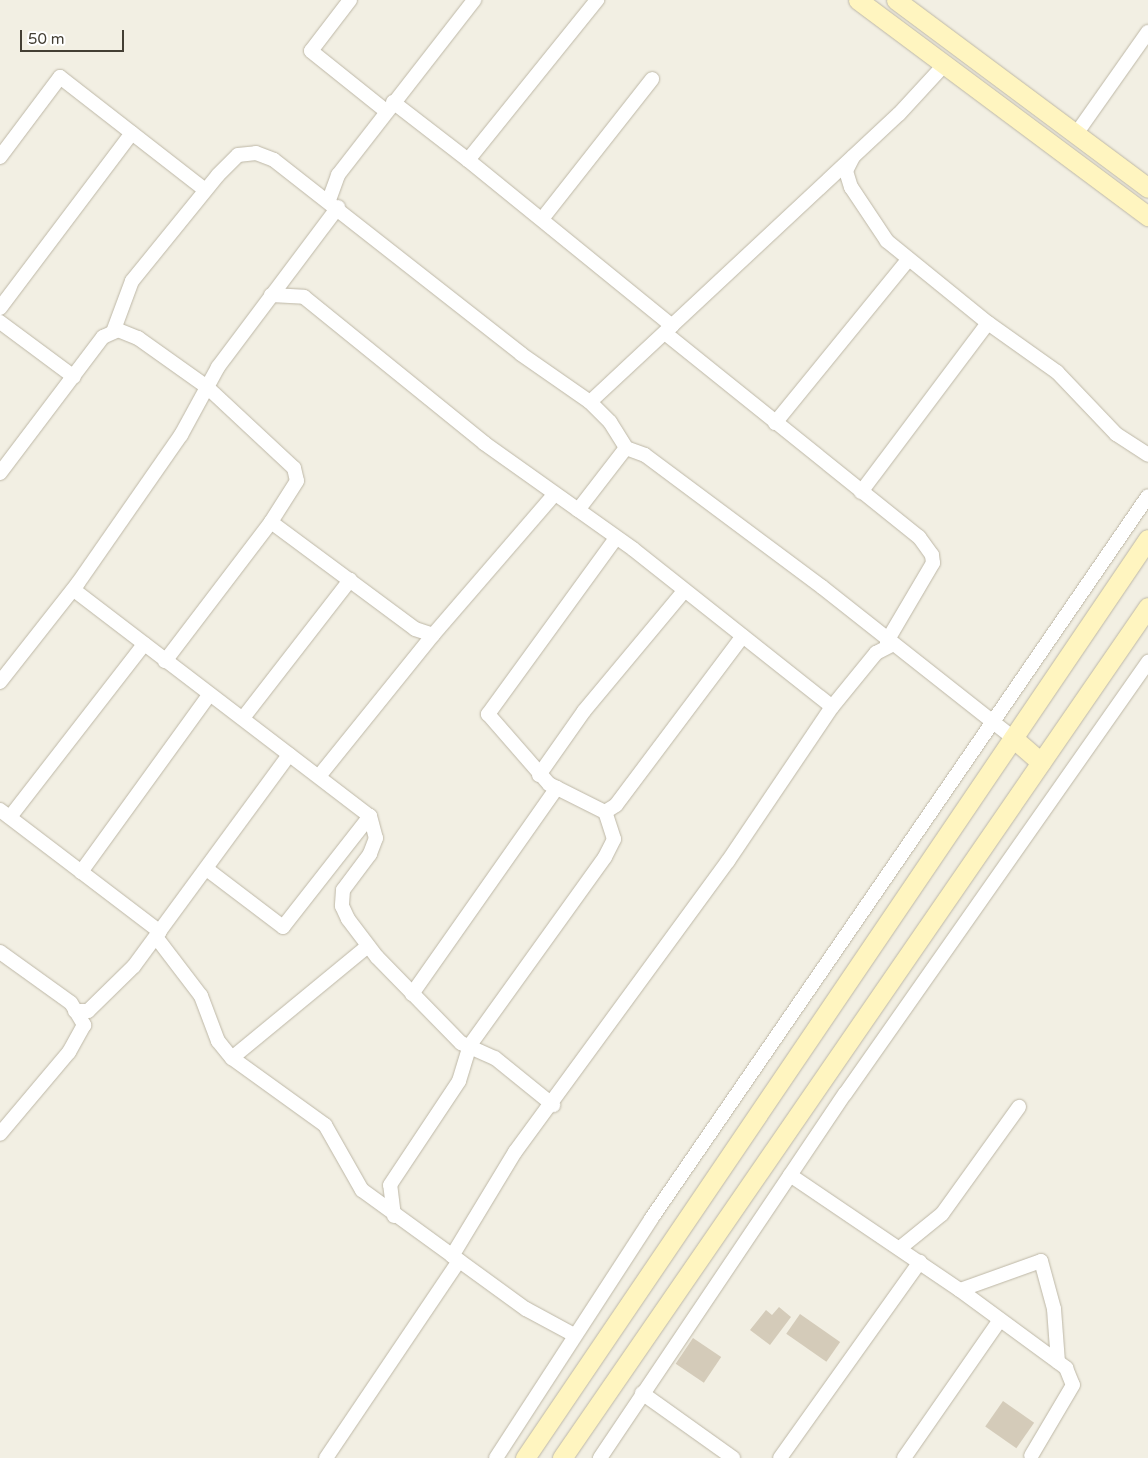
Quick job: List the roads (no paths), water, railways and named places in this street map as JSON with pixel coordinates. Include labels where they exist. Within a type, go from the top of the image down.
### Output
[{"type":"street","points":[[326,1458],[455,1259],[515,1152],[553,1105],[832,707],[876,654],[889,643],[933,563],[932,555],[919,537],[775,423],[542,219],[468,160],[311,50],[350,0]]},
{"type":"street","points":[[0,682],[74,590],[181,435],[207,387],[333,204],[338,175],[389,106],[474,0]]},
{"type":"street","points":[[468,160],[596,0]]},
{"type":"street","points":[[858,0],[1148,216]]},
{"type":"street","points":[[896,0],[1148,188]]},
{"type":"street","points":[[1076,134],[1148,32]]},
{"type":"street","points":[[590,402],[853,156],[961,48]]},
{"type":"street","points":[[0,157],[60,77],[205,190]]},
{"type":"street","points":[[542,219],[652,80]]},
{"type":"street","points":[[0,308],[132,133]]},
{"type":"street","points":[[113,332],[132,282],[205,190],[238,155],[256,153],[292,171],[520,354],[590,402],[610,422],[626,448],[645,454],[1013,738],[1041,762]]},
{"type":"street","points":[[853,156],[846,171],[851,187],[874,225],[907,261],[988,323],[1057,372],[1116,434],[1148,455]]},
{"type":"street","points":[[775,423],[907,261]]},
{"type":"street","points":[[271,295],[304,297],[553,496],[578,510],[616,538],[832,707]]},
{"type":"street","points":[[0,322],[74,377]]},
{"type":"street","points":[[861,492],[988,323]]},
{"type":"street","points":[[0,473],[103,337],[113,332],[138,338],[207,387],[298,473],[271,522],[165,660]]},
{"type":"street","points":[[578,510],[626,448]]},
{"type":"street","points":[[320,775],[433,634],[553,496]]},
{"type":"street","points":[[496,1458],[574,1335],[1148,496]]},
{"type":"street","points":[[271,522],[415,629],[433,634]]},
{"type":"street","points":[[394,1216],[390,1185],[459,1081],[470,1045],[606,857],[614,828],[605,812],[557,788],[539,775],[488,714],[616,538]]},
{"type":"street","points":[[525,1458],[1148,539]]},
{"type":"street","points":[[243,718],[350,580]]},
{"type":"street","points":[[74,590],[209,695],[320,775],[370,816],[376,838],[370,854],[342,890],[342,906],[368,946],[461,1043],[470,1045],[519,1075],[553,1105]]},
{"type":"street","points":[[539,775],[590,705],[684,591]]},
{"type":"street","points":[[562,1458],[1148,607]]},
{"type":"street","points":[[605,812],[633,784],[743,636]]},
{"type":"street","points":[[144,644],[5,813],[158,934],[201,996],[218,1041],[232,1058],[325,1125],[352,1180],[394,1216],[526,1309],[574,1335]]},
{"type":"street","points":[[600,1458],[642,1393],[721,1283],[790,1175],[1148,662]]},
{"type":"street","points":[[81,872],[209,695]]},
{"type":"street","points":[[75,1011],[88,1011],[115,988],[208,870],[290,755]]},
{"type":"street","points":[[412,994],[557,788]]},
{"type":"street","points":[[208,870],[284,927],[370,816]]},
{"type":"street","points":[[232,1058],[368,946]]},
{"type":"street","points":[[0,952],[75,1011],[84,1025],[69,1052],[0,1134]]},
{"type":"street","points":[[900,1248],[942,1214],[1019,1108]]},
{"type":"street","points":[[790,1175],[900,1248],[1058,1362],[1073,1385],[1031,1457]]},
{"type":"street","points":[[960,1290],[1041,1261],[1054,1309],[1058,1362]]},
{"type":"street","points":[[780,1458],[920,1262]]},
{"type":"street","points":[[904,1458],[1000,1320]]},
{"type":"street","points":[[642,1393],[734,1458]]}]
